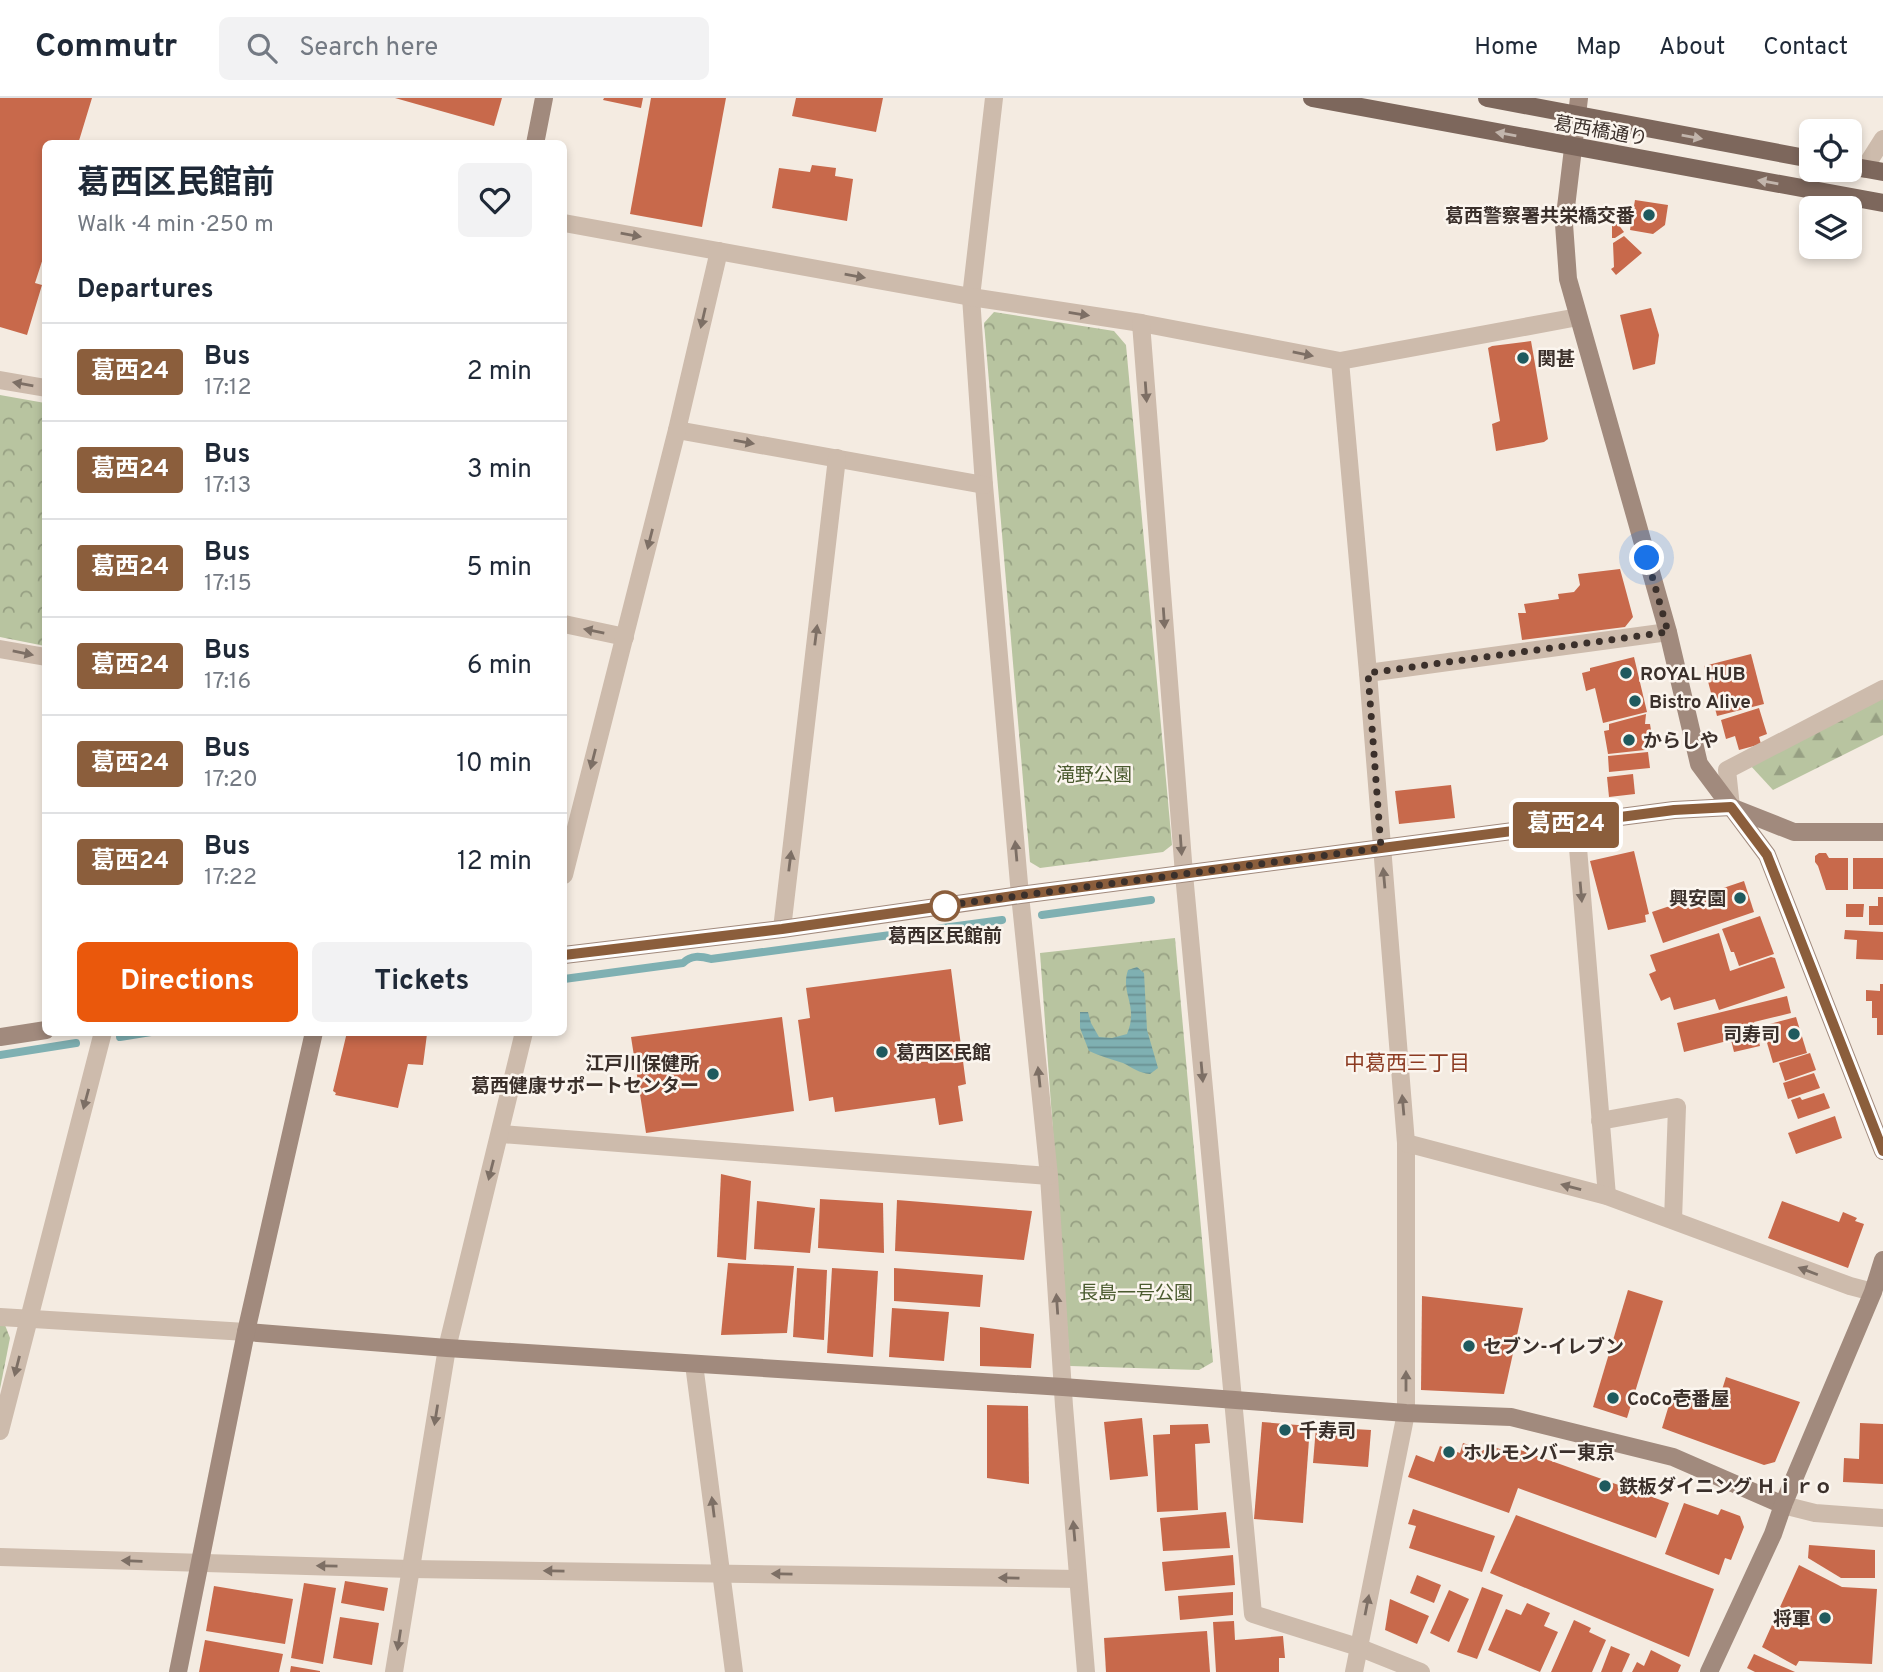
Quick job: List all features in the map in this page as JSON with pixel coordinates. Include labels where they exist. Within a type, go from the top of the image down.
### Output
[{"type":"main road","name":"葛西橋通り","points":[[1312,98],[1883,203]]},
{"type":"main road","name":"葛西橋通り","points":[[1486,98],[1578,107],[1799,156]]},
{"type":"main road","points":[[1862,168],[1883,172]]},
{"type":"street","points":[[536,140],[544,98]]},
{"type":"street","points":[[994,98],[971,297],[984,485],[1020,895],[1049,1176],[1086,1672]]},
{"type":"street","points":[[1578,107],[1564,224],[1569,279],[1668,632],[1699,764],[1767,855],[1883,1151]]},
{"type":"street","points":[[1862,162],[1883,139]]},
{"type":"street","points":[[567,224],[971,297],[1141,323],[1340,361],[1578,317]]},
{"type":"street","points":[[567,863],[677,430],[719,251]]},
{"type":"street","points":[[1141,323],[1184,874],[1253,1614],[1358,1647],[1421,1672]]},
{"type":"street","points":[[1340,361],[1406,1143],[1406,1413],[1354,1672]]},
{"type":"street","points":[[0,380],[42,387]]},
{"type":"street","points":[[677,430],[984,485]]},
{"type":"street","points":[[782,929],[837,458]]},
{"type":"street","points":[[567,625],[625,637]]},
{"type":"street","points":[[1368,673],[1668,632]]},
{"type":"street","points":[[0,649],[42,656]]},
{"type":"street","points":[[1731,807],[1727,769],[1883,689]]},
{"type":"street","points":[[567,955],[782,929],[1020,895],[1674,810],[1731,807],[1794,832],[1883,832]]},
{"type":"street","points":[[1576,824],[1607,1196]]},
{"type":"street","points":[[0,1037],[42,1031]]},
{"type":"street","points":[[0,1431],[102,1036]]},
{"type":"street","points":[[178,1672],[246,1332],[313,1036]]},
{"type":"street","points":[[394,1672],[447,1348],[523,1036]]},
{"type":"street","points":[[1601,1121],[1677,1107],[1673,1220]]},
{"type":"street","points":[[501,1134],[1049,1176]]},
{"type":"street","points":[[1406,1143],[1607,1196],[1850,1286],[1873,1292]]},
{"type":"street","points":[[1709,1672],[1773,1534],[1873,1292],[1883,1260]]},
{"type":"street","points":[[0,1317],[1063,1387],[1406,1413],[1511,1416],[1673,1457],[1783,1505],[1815,1513],[1883,1518]]},
{"type":"street","points":[[695,1364],[734,1672]]},
{"type":"street","points":[[0,1557],[411,1569],[1077,1579]]},
{"type":"green space","name":"滝野公園","points":[[994,312],[1114,331],[1126,345],[1172,845],[1163,852],[1040,868],[1030,862],[984,323]]},
{"type":"green space","points":[[0,395],[42,402],[42,645],[0,637]]},
{"type":"green space","points":[[1883,695],[1883,735],[1773,790],[1749,764]]},
{"type":"green space","name":"長島一号公園","points":[[1175,938],[1213,1362],[1199,1370],[1070,1366],[1040,953]]},
{"type":"green space","points":[[0,1325],[5,1325],[10,1338],[0,1389]]},
{"type":"water","points":[[1137,967],[1144,973],[1147,1030],[1158,1068],[1150,1074],[1089,1051],[1080,1028],[1080,1012],[1088,1012],[1099,1037],[1112,1038],[1127,1034],[1131,1015],[1126,978],[1128,970]]},
{"type":"building","points":[[0,98],[92,98],[79,140],[42,140],[42,261],[35,283],[42,285],[27,335],[0,327]]},
{"type":"building","points":[[395,98],[502,98],[494,126]]},
{"type":"building","points":[[643,98],[641,108],[603,100]]},
{"type":"building","points":[[651,98],[726,98],[702,227],[630,214]]},
{"type":"building","points":[[796,98],[883,98],[876,132],[792,116]]},
{"type":"building","points":[[812,165],[836,168],[835,176],[853,179],[847,221],[772,208],[779,168],[810,172]]},
{"type":"building","name":"葛西警察署共栄橋交番","points":[[1635,200],[1668,205],[1665,225],[1653,234],[1630,230]]},
{"type":"building","points":[[1612,224],[1618,224],[1624,232],[1612,238]]},
{"type":"building","points":[[1624,236],[1642,253],[1616,275],[1611,269],[1614,267],[1613,243]]},
{"type":"building","points":[[1651,308],[1659,335],[1655,364],[1633,370],[1620,315]]},
{"type":"building","points":[[1531,341],[1548,439],[1496,451],[1492,424],[1500,421],[1488,348]]},
{"type":"building","points":[[1620,569],[1633,617],[1625,627],[1522,640],[1518,613],[1526,613],[1524,604],[1559,599],[1558,594],[1574,592],[1580,585],[1578,574]]},
{"type":"building","points":[[1751,654],[1764,704],[1717,716],[1704,666]]},
{"type":"building","points":[[1634,657],[1647,712],[1603,723],[1595,688],[1586,691],[1582,673],[1590,671],[1590,668]]},
{"type":"building","points":[[1759,708],[1767,734],[1759,737],[1761,744],[1739,750],[1735,736],[1726,739],[1721,720]]},
{"type":"building","name":"からしや","points":[[1646,714],[1645,724],[1650,724],[1654,749],[1608,754],[1604,731],[1609,730],[1609,724]]},
{"type":"building","points":[[1648,752],[1650,768],[1609,772],[1608,756]]},
{"type":"building","points":[[1633,774],[1635,794],[1609,797],[1607,777]]},
{"type":"building","points":[[1451,785],[1455,818],[1399,824],[1395,791]]},
{"type":"building","points":[[1634,851],[1649,914],[1645,915],[1646,922],[1608,930],[1590,861]]},
{"type":"building","points":[[1826,853],[1829,858],[1848,858],[1848,890],[1826,890],[1815,862],[1815,856]]},
{"type":"building","points":[[1853,858],[1883,858],[1883,889],[1853,889]]},
{"type":"building","points":[[1744,881],[1754,912],[1663,943],[1652,912]]},
{"type":"building","points":[[1878,897],[1883,897],[1883,925],[1869,925],[1869,906],[1878,906]]},
{"type":"building","points":[[1846,904],[1864,904],[1863,917],[1846,917]]},
{"type":"building","points":[[1760,916],[1774,954],[1739,966],[1722,929]]},
{"type":"building","points":[[1845,930],[1883,932],[1883,960],[1856,959],[1857,940],[1844,939]]},
{"type":"building","points":[[1719,933],[1730,971],[1775,958],[1785,988],[1719,1010],[1715,999],[1674,1010],[1670,997],[1661,1001],[1649,974],[1656,971],[1650,955]]},
{"type":"building","name":"葛西区民館","points":[[951,969],[966,1084],[958,1086],[963,1121],[939,1125],[935,1098],[835,1112],[833,1097],[809,1101],[798,1020],[810,1018],[806,988]]},
{"type":"building","points":[[1880,984],[1883,984],[1883,1035],[1877,1035],[1877,1018],[1872,1018],[1872,1001],[1866,1001],[1866,990],[1880,991]]},
{"type":"building","points":[[1787,996],[1791,1013],[1754,1022],[1760,1046],[1734,1052],[1731,1040],[1684,1052],[1677,1023]]},
{"type":"building","name":"江戸川保健所 葛西健康サポートセンター","points":[[782,1017],[794,1111],[646,1133],[631,1037]]},
{"type":"building","points":[[1796,1017],[1807,1053],[1773,1063],[1762,1026]]},
{"type":"building","points":[[346,1036],[427,1036],[423,1065],[408,1064],[398,1108],[335,1095],[333,1091]]},
{"type":"building","points":[[1810,1053],[1816,1070],[1785,1081],[1779,1063]]},
{"type":"building","points":[[1814,1073],[1820,1088],[1788,1099],[1783,1083]]},
{"type":"building","points":[[1824,1093],[1830,1108],[1798,1119],[1791,1100],[1800,1097],[1802,1100]]},
{"type":"building","points":[[1835,1116],[1842,1138],[1796,1154],[1788,1133]]},
{"type":"building","points":[[721,1174],[751,1181],[746,1260],[717,1257]]},
{"type":"building","points":[[820,1199],[883,1203],[884,1253],[818,1248]]},
{"type":"building","points":[[897,1200],[1032,1211],[1024,1260],[895,1251]]},
{"type":"building","points":[[757,1201],[815,1208],[810,1253],[754,1249]]},
{"type":"building","points":[[1782,1201],[1839,1222],[1843,1212],[1864,1224],[1848,1268],[1768,1238]]},
{"type":"building","points":[[728,1263],[794,1266],[787,1333],[721,1335]]},
{"type":"building","points":[[797,1268],[827,1270],[824,1340],[793,1337]]},
{"type":"building","points":[[832,1268],[878,1271],[873,1357],[827,1353]]},
{"type":"building","points":[[894,1268],[983,1275],[980,1307],[894,1301]]},
{"type":"building","points":[[1628,1290],[1663,1301],[1627,1418],[1593,1407]]},
{"type":"building","points":[[1422,1296],[1523,1308],[1504,1394],[1421,1390]]},
{"type":"building","points":[[892,1308],[949,1312],[944,1361],[889,1357]]},
{"type":"building","points":[[980,1327],[1034,1334],[1031,1368],[980,1366]]},
{"type":"building","points":[[1726,1377],[1800,1402],[1775,1462],[1764,1465],[1662,1428],[1672,1395],[1716,1409]]},
{"type":"building","points":[[987,1405],[1028,1406],[1029,1484],[987,1478]]},
{"type":"building","points":[[1142,1418],[1148,1476],[1110,1480],[1104,1422]]},
{"type":"building","points":[[1262,1422],[1310,1426],[1303,1523],[1254,1519]]},
{"type":"building","points":[[1860,1423],[1883,1424],[1883,1484],[1843,1482],[1844,1458],[1859,1459]]},
{"type":"building","points":[[1208,1424],[1210,1443],[1195,1444],[1198,1510],[1157,1512],[1153,1435],[1170,1434],[1170,1425]]},
{"type":"building","points":[[1316,1427],[1371,1430],[1368,1467],[1313,1463]]},
{"type":"building","points":[[1463,1443],[1486,1451],[1488,1445],[1509,1452],[1512,1447],[1669,1503],[1656,1538],[1518,1488],[1509,1513],[1408,1477],[1416,1455],[1434,1462],[1440,1446],[1460,1453]]},
{"type":"building","points":[[1684,1503],[1718,1515],[1721,1509],[1740,1516],[1744,1527],[1731,1560],[1725,1558],[1719,1575],[1665,1554]]},
{"type":"building","points":[[1413,1509],[1495,1536],[1482,1572],[1409,1548],[1416,1526],[1408,1524]]},
{"type":"building","points":[[1226,1512],[1230,1548],[1163,1551],[1160,1518]]},
{"type":"building","points":[[1516,1515],[1714,1589],[1689,1657],[1490,1573]]},
{"type":"building","points":[[1809,1545],[1875,1550],[1875,1578],[1841,1578],[1808,1558]]},
{"type":"building","points":[[1233,1555],[1235,1585],[1165,1591],[1162,1562]]},
{"type":"building","name":"将軍","points":[[1799,1565],[1842,1587],[1877,1589],[1872,1664],[1799,1661],[1796,1666],[1762,1647]]},
{"type":"building","points":[[1417,1575],[1441,1585],[1434,1603],[1410,1593]]},
{"type":"building","points":[[345,1581],[388,1588],[384,1611],[341,1603]]},
{"type":"building","points":[[304,1583],[336,1588],[323,1664],[291,1658]]},
{"type":"building","points":[[214,1586],[293,1599],[285,1644],[206,1631]]},
{"type":"building","points":[[1482,1587],[1503,1595],[1477,1659],[1457,1652]]},
{"type":"building","points":[[1449,1590],[1469,1599],[1449,1642],[1430,1633]]},
{"type":"building","points":[[1233,1592],[1233,1615],[1180,1620],[1178,1596]]},
{"type":"building","points":[[1390,1599],[1429,1616],[1417,1644],[1385,1630]]},
{"type":"building","points":[[1527,1603],[1550,1613],[1544,1626],[1558,1632],[1540,1672],[1488,1650],[1506,1609],[1521,1615]]},
{"type":"building","points":[[340,1617],[379,1623],[372,1665],[333,1658]]},
{"type":"building","points":[[1574,1620],[1591,1628],[1589,1632],[1606,1640],[1592,1672],[1551,1672]]},
{"type":"building","points":[[1234,1621],[1235,1640],[1283,1636],[1285,1658],[1279,1658],[1279,1672],[1216,1672],[1213,1622]]},
{"type":"building","points":[[1207,1631],[1210,1672],[1106,1672],[1104,1638]]},
{"type":"building","points":[[205,1640],[283,1654],[279,1672],[199,1672]]},
{"type":"building","points":[[1611,1646],[1630,1654],[1622,1672],[1601,1672]]},
{"type":"building","points":[[1651,1650],[1681,1665],[1678,1672],[1632,1672],[1637,1662],[1644,1666]]},
{"type":"building","points":[[1754,1654],[1795,1672],[1755,1672],[1747,1668]]},
{"type":"building","points":[[291,1666],[320,1671],[320,1672],[290,1672]]},
{"type":"waterway","points":[[1042,915],[1151,900]]},
{"type":"waterway","points":[[567,979],[683,963],[696,957],[711,959],[1002,920]]},
{"type":"waterway","points":[[120,1037],[126,1036]]},
{"type":"waterway","points":[[0,1055],[76,1043]]},
{"type":"bus line","name":"葛西24","points":[[567,955],[782,929],[1020,895],[1674,810],[1731,807],[1767,855],[1883,1151]]},
{"type":"place","name":"葛西警察署共栄橋交番","points":[[1649,215]]},
{"type":"place","name":"関甚","points":[[1523,358]]},
{"type":"place","name":"ROYAL HUB","points":[[1626,673]]},
{"type":"place","name":"Bistro Alive","points":[[1635,701]]},
{"type":"place","name":"からしや","points":[[1629,740]]},
{"type":"place","name":"興安園","points":[[1740,898]]},
{"type":"place","name":"葛西区民館前","points":[[945,906]]},
{"type":"place","name":"司寿司","points":[[1794,1034]]},
{"type":"place","name":"葛西区民館","points":[[882,1052]]},
{"type":"place","name":"江戸川保健所 葛西健康サポートセンター","points":[[713,1074]]},
{"type":"place","name":"セブン-イレブン","points":[[1469,1346]]},
{"type":"place","name":"CoCo壱番屋","points":[[1613,1398]]},
{"type":"place","name":"千寿司","points":[[1285,1430]]},
{"type":"place","name":"ホルモンバー東京","points":[[1449,1452]]},
{"type":"place","name":"鉄板ダイニング Ｈｉｒｏ","points":[[1605,1486]]},
{"type":"place","name":"将軍","points":[[1825,1618]]},
{"type":"district","name":"中葛西三丁目","points":[[1407,1063]]},
{"type":"route","points":[[945,906],[941,906],[1381,848],[1368,673],[1668,632],[1647,558]]}]
